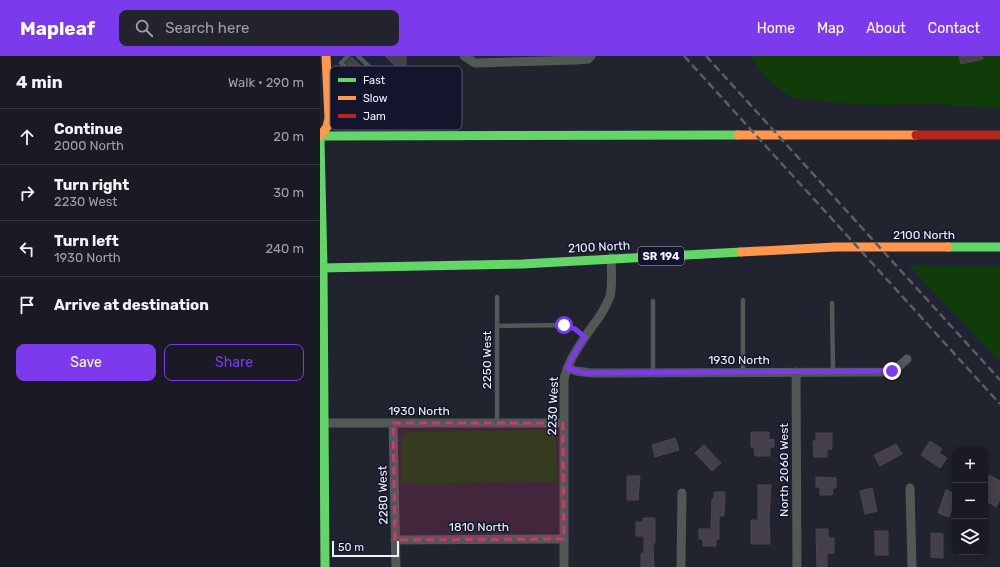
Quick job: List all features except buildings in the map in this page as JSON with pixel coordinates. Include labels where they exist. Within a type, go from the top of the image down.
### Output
[{"type":"main road","points":[[320,136],[327,127],[329,118],[326,56]]},
{"type":"main road","points":[[320,136],[1000,134]]},
{"type":"main road","points":[[320,140],[322,543],[325,567]]},
{"type":"main road","name":"2100 North","points":[[321,268],[522,264],[835,247],[1000,247]]},
{"type":"street","points":[[464,56],[475,62],[578,60],[588,59],[591,56]]},
{"type":"street","name":"2230 West","points":[[564,567],[563,388],[567,368],[573,356],[610,297],[612,285],[611,258]]},
{"type":"street","name":"1930 North","points":[[567,368],[591,373],[886,372],[897,368],[907,359]]},
{"type":"street","name":"North 2060 West","points":[[796,372],[797,567]]},
{"type":"street","name":"1930 North","points":[[322,423],[563,423]]},
{"type":"street","name":"2280 West","points":[[393,424],[396,567]]},
{"type":"street","points":[[910,488],[912,567]]},
{"type":"street","points":[[681,567],[682,493]]},
{"type":"street","name":"1810 North","points":[[395,540],[564,539]]},
{"type":"lane","points":[[345,66],[341,63],[346,56]]},
{"type":"lane","points":[[357,63],[359,58],[367,65]]},
{"type":"lane","name":"2250 West","points":[[497,297],[497,424]]},
{"type":"lane","points":[[743,300],[743,372]]},
{"type":"lane","points":[[653,301],[653,373]]},
{"type":"lane","points":[[832,303],[833,372]]},
{"type":"lane","points":[[497,326],[564,325],[575,329],[585,337]]},
{"type":"highlighted area","points":[[393,423],[563,423],[564,539],[395,540]]},
{"type":"shaded area","points":[[334,56],[414,56],[414,66],[335,66]]},
{"type":"shaded area","points":[[899,261],[1000,261],[1000,368]]},
{"type":"green space","points":[[749,56],[1000,56],[1000,108],[933,104],[861,105],[794,98],[787,95],[775,85]]},
{"type":"green space","points":[[908,265],[1000,265],[1000,362]]},
{"type":"green space","points":[[546,430],[552,433],[556,441],[557,481],[401,484],[401,441],[402,437],[408,432]]},
{"type":"railway","points":[[684,56],[1000,404]]},
{"type":"railway","points":[[706,56],[1000,380]]},
{"type":"traffic: fast","points":[[320,136],[738,135]]},
{"type":"traffic: fast","points":[[320,140],[323,268],[325,567]]},
{"type":"traffic: fast","points":[[948,247],[1000,247]]},
{"type":"traffic: fast","points":[[320,268],[522,264],[741,252]]},
{"type":"traffic: slow","points":[[320,136],[327,127],[329,118],[326,56]]},
{"type":"traffic: slow","points":[[738,135],[916,135]]},
{"type":"traffic: slow","points":[[741,252],[835,247],[948,247]]},
{"type":"traffic: jam","points":[[916,135],[1000,135]]},
{"type":"route","points":[[564,325],[575,329],[585,337],[567,368],[584,373],[892,371]]}]
